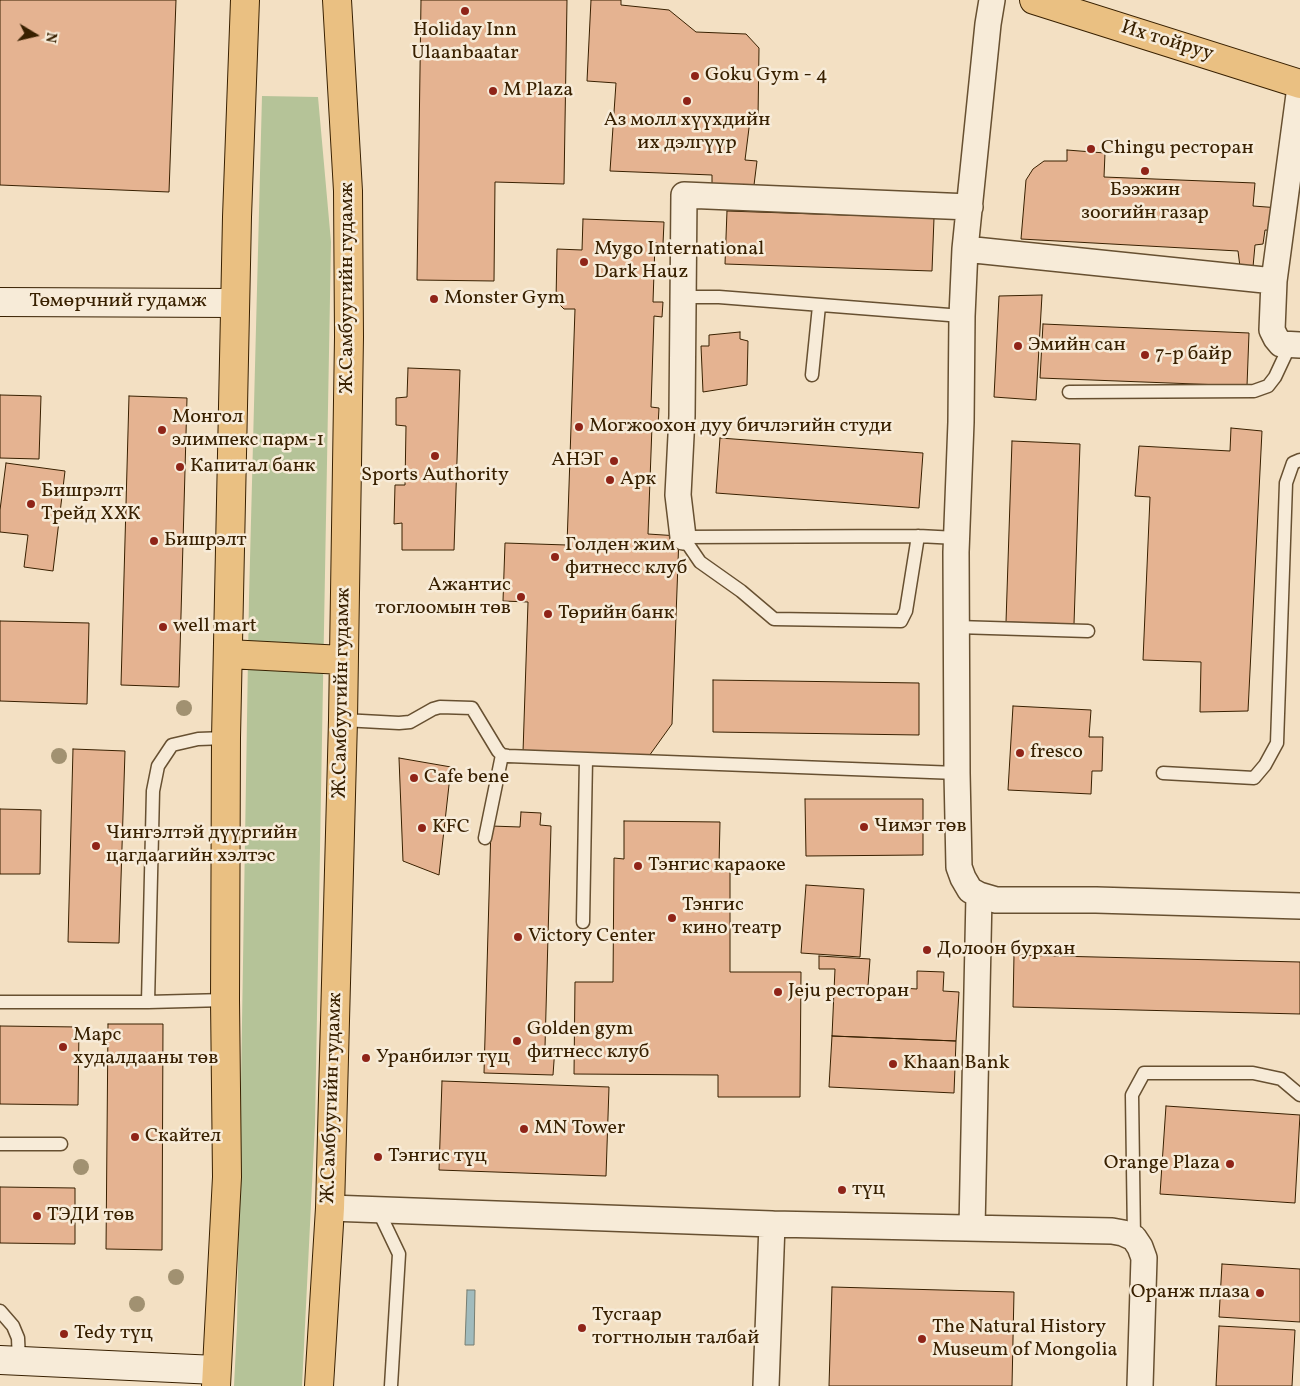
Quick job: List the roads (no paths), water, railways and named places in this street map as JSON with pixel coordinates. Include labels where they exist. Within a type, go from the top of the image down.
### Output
[{"type":"main road","points":[[10,1360],[216,1378],[227,1177],[225,1000],[226,738],[235,303],[245,0]]},
{"type":"main road","name":"Ж.Самбуугийн гудамж","points":[[319,1386],[330,1208],[343,720],[349,336],[348,200],[338,0]]},
{"type":"main road","name":"Их тойруу","points":[[1034,0],[1300,85]]},
{"type":"main road","name":"Төмөрчний гудамж","points":[[0,302],[235,303]]},
{"type":"main road","points":[[228,654],[344,660]]},
{"type":"street","points":[[992,0],[966,249],[962,316],[957,538],[959,867],[970,890],[996,900],[1096,900],[1300,906]]},
{"type":"street","points":[[1295,345],[1281,344],[1272,330],[1274,281],[1300,85]]},
{"type":"street","points":[[683,537],[678,495],[682,416],[684,195],[970,207]]},
{"type":"street","points":[[966,249],[1274,281]]},
{"type":"street","points":[[972,1228],[979,895]]},
{"type":"street","points":[[330,1208],[772,1224],[1112,1231],[1124,1233],[1134,1238],[1144,1258],[1140,1386]]},
{"type":"street","points":[[766,1386],[772,1224]]},
{"type":"lane","points":[[683,297],[719,297],[962,316]]},
{"type":"lane","points":[[812,375],[819,306]]},
{"type":"lane","points":[[1069,392],[1254,391],[1268,386],[1295,345]]},
{"type":"lane","points":[[1163,773],[1254,778],[1265,765],[1277,743],[1286,483],[1293,463],[1300,460]]},
{"type":"lane","points":[[683,537],[918,536],[957,538]]},
{"type":"lane","points":[[683,537],[700,562],[741,591],[774,618],[901,621],[906,611],[918,536]]},
{"type":"lane","points":[[957,627],[1088,631]]},
{"type":"lane","points":[[343,720],[410,722],[433,709],[472,708],[502,755],[957,773]]},
{"type":"lane","points":[[148,1002],[153,791],[158,766],[172,745],[198,739],[226,738]]},
{"type":"lane","points":[[485,838],[502,755]]},
{"type":"lane","points":[[583,922],[586,758]]},
{"type":"lane","points":[[0,1002],[225,1000]]},
{"type":"lane","points":[[1134,1238],[1132,1095],[1144,1073],[1253,1073],[1281,1079],[1300,1095]]},
{"type":"lane","points":[[0,1144],[61,1144]]},
{"type":"lane","points":[[378,1210],[399,1254],[391,1386]]},
{"type":"lane","points":[[0,1311],[13,1326],[18,1338],[10,1360]]},
{"type":"water","points":[[467,1290],[475,1290],[474,1345],[465,1345]]},
{"type":"place","name":"Holiday Inn Ulaanbaatar","points":[[465,11]]},
{"type":"place","name":"Goku Gym - 4","points":[[695,76]]},
{"type":"place","name":"M Plaza","points":[[493,91]]},
{"type":"place","name":"Аз молл хүүхдийн их дэлгүүр","points":[[687,101]]},
{"type":"place","name":"Chingu ресторан","points":[[1091,149]]},
{"type":"place","name":"Бээжин зоогийн газар","points":[[1145,171]]},
{"type":"place","name":"Mygo International Dark Hauz","points":[[584,262]]},
{"type":"place","name":"Monster Gym","points":[[434,299]]},
{"type":"place","name":"Эмийн сан","points":[[1018,346]]},
{"type":"place","name":"7-р байр","points":[[1145,355]]},
{"type":"place","name":"Могжоохон дуу бичлэгийн студи","points":[[579,427]]},
{"type":"place","name":"Монгол элимпекс парм-1","points":[[162,430]]},
{"type":"place","name":"Sports Authority","points":[[435,456]]},
{"type":"place","name":"АНЭГ","points":[[614,461]]},
{"type":"place","name":"Капитал банк","points":[[180,467]]},
{"type":"place","name":"Арк","points":[[610,480]]},
{"type":"place","name":"Бишрэлт Трейд ХХК","points":[[31,504]]},
{"type":"place","name":"Бишрэлт","points":[[154,541]]},
{"type":"place","name":"Голден жим фитнесс клуб","points":[[555,557]]},
{"type":"place","name":"Ажантис тоглоомын төв","points":[[521,597]]},
{"type":"place","name":"Төрийн банк","points":[[548,614]]},
{"type":"place","name":"well mart","points":[[163,627]]},
{"type":"place","name":"fresco","points":[[1020,753]]},
{"type":"place","name":"Cafe bene","points":[[414,778]]},
{"type":"place","name":"Чимэг төв","points":[[864,827]]},
{"type":"place","name":"KFC","points":[[422,828]]},
{"type":"place","name":"Чингэлтэй дүүргийн цагдаагийн хэлтэс","points":[[96,846]]},
{"type":"place","name":"Тэнгис караоке","points":[[638,866]]},
{"type":"place","name":"Тэнгис кино театр","points":[[672,918]]},
{"type":"place","name":"Victory Center","points":[[518,937]]},
{"type":"place","name":"Долоон бурхан","points":[[927,950]]},
{"type":"place","name":"Jeju ресторан","points":[[778,992]]},
{"type":"place","name":"Golden gym фитнесс клуб","points":[[517,1041]]},
{"type":"place","name":"Марс худалдааны төв","points":[[63,1047]]},
{"type":"place","name":"Уранбилэг түц","points":[[366,1058]]},
{"type":"place","name":"Khaan Bank","points":[[893,1064]]},
{"type":"place","name":"MN Tower","points":[[524,1129]]},
{"type":"place","name":"Скайтел","points":[[135,1137]]},
{"type":"place","name":"Тэнгис түц","points":[[378,1157]]},
{"type":"place","name":"Orange Plaza","points":[[1230,1164]]},
{"type":"place","name":"түц","points":[[842,1190]]},
{"type":"place","name":"ТЭДИ төв","points":[[37,1216]]},
{"type":"place","name":"Оранж плаза","points":[[1260,1293]]},
{"type":"place","name":"Тусгаар тогтнолын талбай","points":[[582,1328]]},
{"type":"place","name":"Tedy түц","points":[[64,1334]]},
{"type":"place","name":"The Natural History Museum of Mongolia","points":[[922,1339]]}]
